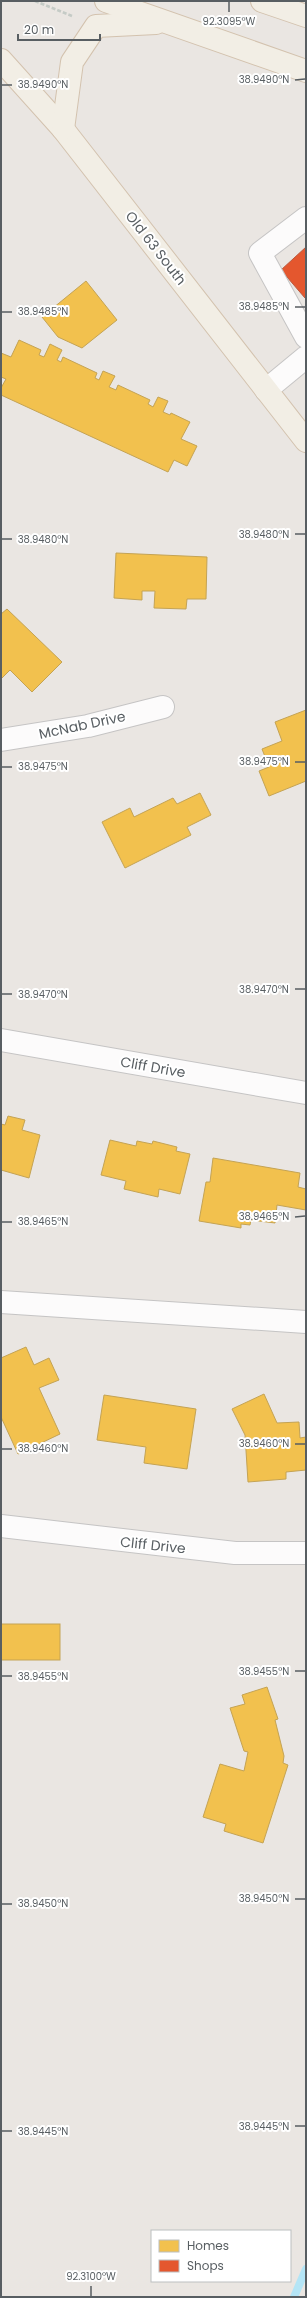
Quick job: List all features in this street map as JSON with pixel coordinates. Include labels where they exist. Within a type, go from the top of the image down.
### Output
[{"type":"main road","points":[[106,1],[165,23],[306,71]]},
{"type":"main road","points":[[262,1],[306,16]]},
{"type":"main road","points":[[63,129],[72,62],[96,26],[165,23]]},
{"type":"main road","name":"Old 63 South","points":[[1,61],[63,129],[306,441]]},
{"type":"street","points":[[306,218],[260,254],[306,337]]},
{"type":"street","points":[[266,390],[306,357]]},
{"type":"street","name":"McNab Drive","points":[[1,740],[88,726],[163,707]]},
{"type":"street","name":"Cliff Drive","points":[[1,1040],[306,1093]]},
{"type":"street","points":[[1,1302],[306,1322]]},
{"type":"street","name":"Cliff Drive","points":[[1,1526],[234,1553],[306,1553]]},
{"type":"building: Homes","points":[[86,281],[117,320],[82,348],[58,337],[42,317]]},
{"type":"building: Homes","points":[[19,340],[41,350],[39,355],[44,357],[50,344],[62,350],[57,360],[61,362],[63,357],[97,373],[95,378],[99,380],[103,371],[115,376],[109,387],[116,390],[118,385],[150,400],[148,404],[153,407],[158,397],[168,401],[163,412],[170,415],[171,413],[190,422],[181,439],[197,446],[187,466],[174,460],[168,472],[1,395],[1,388],[6,379],[1,377],[1,353],[11,357]]},
{"type":"building: Homes","points":[[116,553],[207,557],[206,599],[187,599],[186,609],[154,608],[155,591],[142,591],[142,600],[114,598]]},
{"type":"building: Homes","points":[[7,609],[62,662],[32,692],[10,670],[1,679],[1,614]]},
{"type":"building: Homes","points":[[306,710],[306,781],[269,796],[259,771],[269,767],[262,749],[282,741],[275,722]]},
{"type":"building: Homes","points":[[200,793],[211,815],[187,827],[191,835],[125,868],[102,822],[130,808],[134,817],[173,798],[177,804]]},
{"type":"building: Homes","points":[[8,1116],[25,1120],[22,1130],[40,1135],[29,1178],[1,1170],[1,1124],[5,1125]]},
{"type":"building: Homes","points":[[110,1140],[136,1146],[137,1141],[152,1144],[153,1141],[177,1147],[176,1151],[190,1154],[180,1194],[159,1189],[158,1197],[124,1189],[126,1181],[101,1175]]},
{"type":"building: Homes","points":[[213,1158],[300,1173],[298,1187],[306,1189],[306,1210],[277,1205],[275,1223],[251,1220],[250,1225],[241,1224],[241,1228],[199,1221],[206,1182],[210,1182]]},
{"type":"building: Homes","points":[[26,1347],[34,1365],[49,1358],[59,1380],[39,1388],[60,1434],[18,1454],[1,1417],[1,1358]]},
{"type":"building: Homes","points":[[264,1394],[277,1423],[299,1422],[300,1438],[306,1437],[306,1470],[286,1472],[286,1479],[248,1482],[245,1435],[232,1409]]},
{"type":"building: Homes","points":[[104,1395],[196,1409],[187,1469],[144,1463],[146,1447],[97,1440]]},
{"type":"building: Homes","points":[[1,1624],[60,1624],[60,1660],[1,1660]]},
{"type":"building: Homes","points":[[267,1687],[278,1719],[275,1720],[284,1756],[283,1763],[288,1765],[263,1843],[224,1831],[226,1824],[203,1817],[220,1764],[244,1771],[248,1752],[244,1751],[230,1708],[245,1704],[242,1695]]},
{"type":"building: Shops","points":[[306,247],[306,297],[305,298],[281,270]]},
{"type":"waterway","points":[[294,2297],[306,2269]]}]
